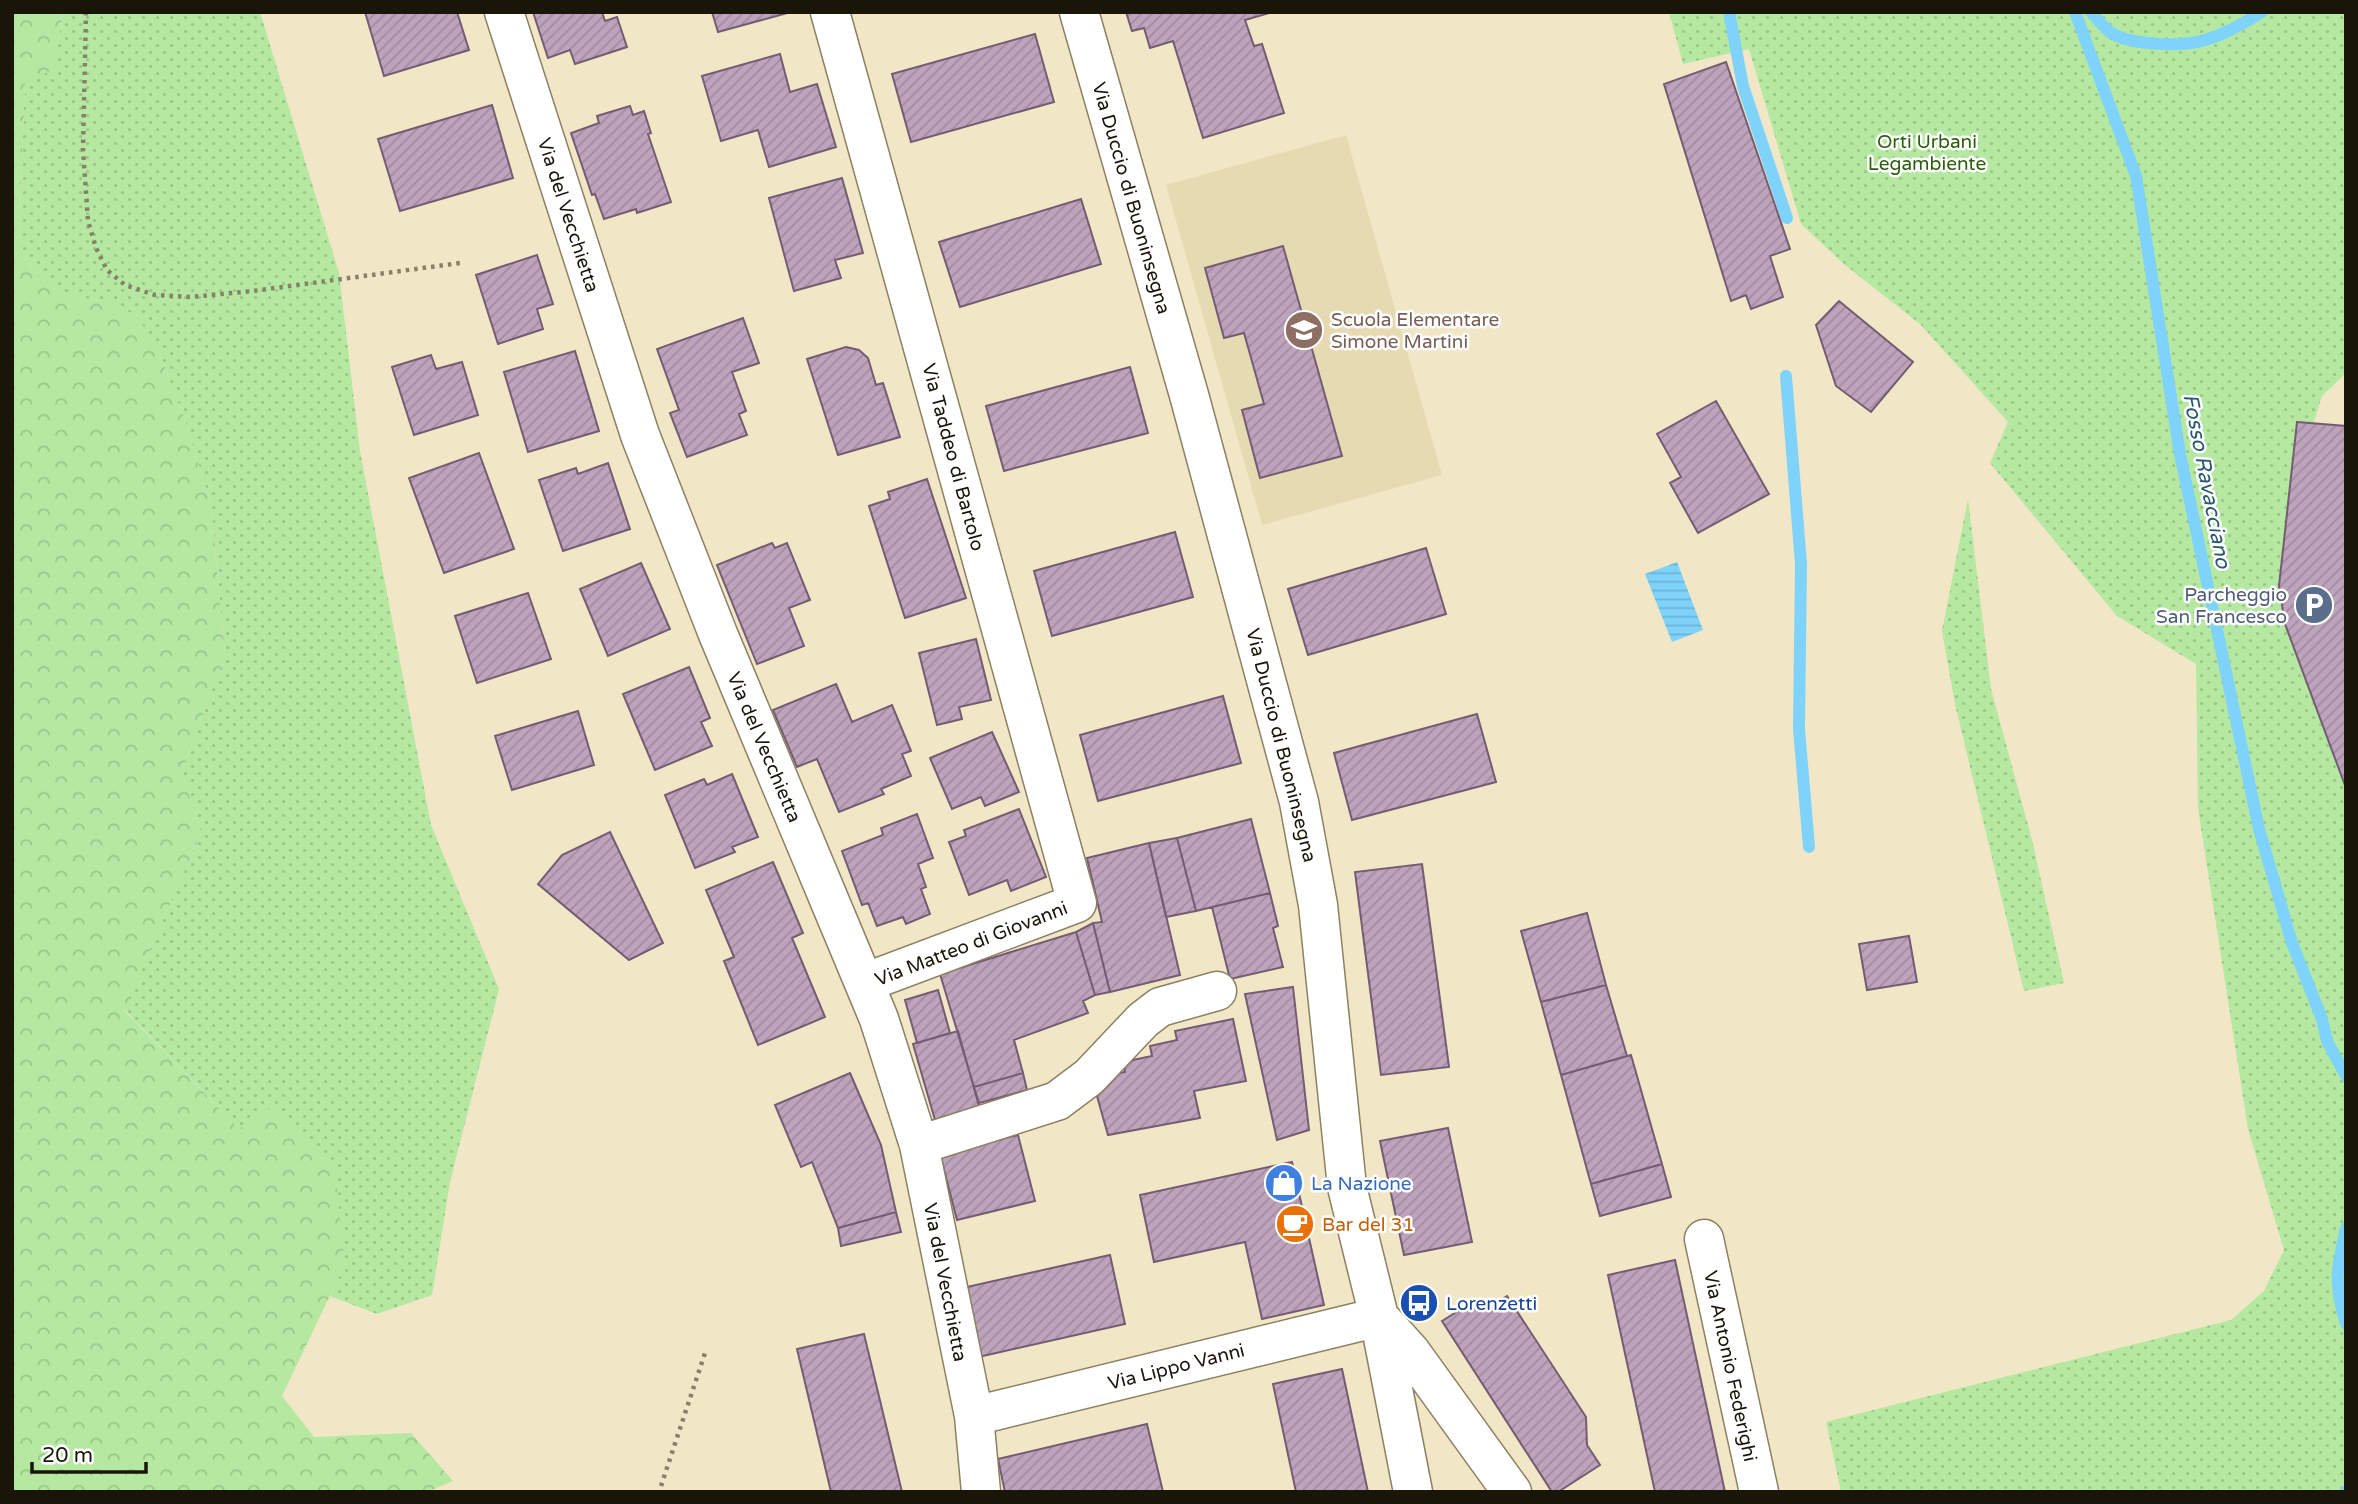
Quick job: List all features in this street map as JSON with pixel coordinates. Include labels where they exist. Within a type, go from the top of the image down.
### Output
[{"type":"street","name":"Via del Vecchietta","points":[[504,12],[640,435],[718,634],[864,983],[919,1145],[974,1416],[981,1492]]},
{"type":"street","name":"Via Taddeo di Bartolo","points":[[830,12],[1077,903]]},
{"type":"street","name":"Via Duccio di Buoninsegna","points":[[1080,12],[1189,395],[1300,802],[1318,905],[1347,1187],[1379,1317],[1413,1492]]},
{"type":"street","name":"Via Matteo di Giovanni","points":[[864,983],[1077,903]]},
{"type":"street","points":[[919,1145],[1057,1101],[1089,1077],[1143,1020],[1160,1007],[1217,991]]},
{"type":"street","name":"Via Antonio Federighi","points":[[1704,1240],[1759,1492]]},
{"type":"street","name":"Via Lippo Vanni","points":[[974,1416],[1379,1317]]},
{"type":"street","points":[[1379,1317],[1410,1351],[1512,1492]]},
{"type":"path","points":[[86,12],[83,149],[88,221],[107,270],[125,285],[155,295],[190,297],[460,263]]},
{"type":"path","points":[[661,1486],[706,1350]]},
{"type":"shaded area","name":"Scuola Elementare Simone Martini","points":[[1346,135],[1442,475],[1262,525],[1166,185]]},
{"type":"green space","points":[[12,12],[63,12],[53,70],[25,82],[19,242],[33,270],[50,287],[66,295],[108,302],[135,315],[148,332],[159,352],[187,426],[211,505],[225,654],[182,772],[201,833],[124,1010],[239,1129],[275,1105],[334,1162],[345,1264],[282,1396],[314,1437],[411,1433],[453,1481],[427,1492],[12,1492]]},
{"type":"green space","points":[[63,12],[260,12],[339,273],[360,451],[431,825],[499,989],[450,1182],[432,1295],[377,1314],[330,1296],[345,1264],[239,1129],[124,1009],[201,833],[182,772],[225,654],[211,505],[187,426],[159,352],[135,315],[108,302],[65,295],[50,287],[33,270],[19,242],[25,81],[53,70]]},
{"type":"green space","name":"Orti Urbani Legambiente","points":[[1669,12],[2346,12],[2346,373],[2322,396],[2313,424],[2285,624],[2346,788],[2346,1492],[1841,1492],[1826,1422],[2231,1320],[2264,1291],[2284,1250],[2248,1129],[2198,808],[2196,664],[2117,616],[1990,463],[2008,422],[1920,324],[1845,265],[1801,224],[1749,49],[1683,64]]},
{"type":"green space","points":[[1968,499],[1991,689],[2032,840],[2064,983],[2024,991],[1955,704],[1942,631]]},
{"type":"water","points":[[1677,562],[1703,630],[1672,642],[1645,574]]},
{"type":"building","points":[[365,12],[457,12],[469,50],[384,76]]},
{"type":"building","points":[[533,12],[602,12],[605,21],[617,17],[627,47],[575,64],[570,50],[548,58]]},
{"type":"building","points":[[712,12],[791,12],[718,32]]},
{"type":"building","points":[[1126,12],[1273,12],[1245,20],[1254,46],[1262,44],[1284,113],[1203,138],[1173,41],[1150,48],[1144,28],[1132,31]]},
{"type":"building","points":[[1035,34],[1054,102],[911,142],[892,74]]},
{"type":"building","points":[[780,54],[790,92],[817,84],[836,147],[769,167],[758,130],[721,141],[702,76]]},
{"type":"building","points":[[1726,62],[1790,249],[1770,256],[1783,297],[1751,309],[1746,295],[1731,301],[1664,84]]},
{"type":"building","points":[[492,105],[513,178],[400,211],[378,139]]},
{"type":"building","points":[[630,106],[633,115],[644,111],[651,133],[648,134],[671,202],[637,213],[636,209],[604,219],[595,194],[592,195],[571,133],[599,123],[597,116]]},
{"type":"building","points":[[842,178],[863,253],[835,260],[841,278],[794,291],[769,198]]},
{"type":"building","points":[[1081,199],[1101,264],[960,307],[939,242]]},
{"type":"building","points":[[1283,246],[1342,456],[1260,478],[1242,410],[1264,404],[1244,333],[1224,338],[1205,268]]},
{"type":"building","points":[[537,255],[553,304],[537,309],[543,329],[498,344],[476,275]]},
{"type":"building","points":[[1839,301],[1913,362],[1871,412],[1836,386],[1816,325]]},
{"type":"building","points":[[743,318],[759,363],[732,372],[746,411],[739,414],[747,435],[687,457],[670,413],[679,410],[657,349]]},
{"type":"building","points":[[846,347],[859,350],[868,358],[876,385],[883,383],[900,437],[838,455],[807,359]]},
{"type":"building","points":[[575,351],[599,431],[528,452],[504,372]]},
{"type":"building","points":[[431,355],[436,369],[462,362],[478,415],[414,435],[392,367]]},
{"type":"building","points":[[1130,367],[1148,433],[1004,471],[986,406]]},
{"type":"building","points":[[1716,401],[1769,494],[1698,533],[1670,483],[1681,477],[1657,434]]},
{"type":"building","name":"Parcheggio San Francesco","points":[[2297,422],[2346,426],[2346,788],[2285,624],[2279,586]]},
{"type":"building","points":[[479,453],[514,549],[444,573],[409,478]]},
{"type":"building","points":[[608,463],[630,529],[563,551],[539,480],[576,468],[578,474]]},
{"type":"building","points":[[927,479],[966,598],[905,618],[869,506],[890,499],[888,492]]},
{"type":"building","points":[[1175,532],[1193,597],[1052,636],[1034,571]]},
{"type":"building","points":[[772,543],[775,548],[787,543],[810,600],[789,608],[804,646],[757,664],[717,565]]},
{"type":"building","points":[[1426,548],[1446,614],[1308,655],[1288,589]]},
{"type":"building","points":[[641,563],[670,629],[608,656],[580,589]]},
{"type":"building","points":[[528,593],[551,659],[477,683],[455,616]]},
{"type":"building","points":[[976,639],[991,700],[959,707],[962,719],[937,725],[919,653]]},
{"type":"building","points":[[689,667],[710,718],[701,722],[712,746],[655,770],[623,694]]},
{"type":"building","points":[[836,684],[852,722],[892,705],[911,751],[902,754],[911,776],[881,789],[884,794],[839,812],[817,759],[797,767],[773,710]]},
{"type":"building","points":[[1223,696],[1241,763],[1098,801],[1080,735]]},
{"type":"building","points":[[578,711],[594,765],[512,790],[495,736]]},
{"type":"building","points":[[1477,714],[1496,782],[1352,820],[1334,753]]},
{"type":"building","points":[[992,732],[1019,792],[985,806],[981,797],[952,809],[930,758]]},
{"type":"building","points":[[732,774],[758,837],[732,847],[735,852],[695,868],[665,795],[704,779],[707,785]]},
{"type":"building","points":[[1019,809],[1046,877],[1011,891],[1007,880],[969,895],[949,842],[966,836],[964,830]]},
{"type":"building","points":[[917,814],[933,858],[918,864],[926,887],[921,889],[930,914],[906,924],[903,917],[877,926],[868,903],[862,905],[842,851],[883,835],[881,828]]},
{"type":"building","points":[[1251,819],[1270,893],[1196,911],[1177,838]]},
{"type":"building","points":[[610,832],[663,943],[629,960],[538,884],[562,855]]},
{"type":"building","points":[[1177,838],[1196,911],[1166,917],[1149,843]]},
{"type":"building","points":[[1149,843],[1180,975],[1110,992],[1093,923],[1102,922],[1087,858]]},
{"type":"building","points":[[773,862],[803,933],[792,938],[825,1017],[758,1045],[724,961],[734,957],[706,890]]},
{"type":"building","points":[[1422,864],[1449,1067],[1381,1075],[1355,872]]},
{"type":"building","points":[[1270,893],[1278,926],[1273,928],[1283,967],[1230,979],[1212,907]]},
{"type":"building","points":[[1587,913],[1606,985],[1541,1002],[1521,931]]},
{"type":"building","points":[[1093,923],[1110,992],[1095,995],[1076,932]]},
{"type":"building","points":[[1076,932],[1095,995],[1083,1001],[1088,1013],[1014,1040],[1023,1073],[974,1087],[940,974]]},
{"type":"building","points":[[1909,936],[1917,982],[1867,990],[1859,944]]},
{"type":"building","points":[[1606,985],[1627,1056],[1561,1075],[1541,1002]]},
{"type":"building","points":[[1293,987],[1309,1130],[1277,1140],[1245,994]]},
{"type":"building","points":[[938,990],[950,1033],[917,1043],[905,1000]]},
{"type":"building","points":[[1233,1019],[1246,1081],[1194,1091],[1200,1118],[1108,1135],[1095,1089],[1105,1076],[1125,1072],[1123,1062],[1152,1056],[1150,1046],[1177,1040],[1175,1031]]},
{"type":"building","points":[[958,1031],[979,1106],[935,1120],[913,1044]]},
{"type":"building","points":[[1631,1055],[1662,1164],[1591,1184],[1561,1075]]},
{"type":"building","points":[[850,1073],[881,1145],[896,1212],[838,1228],[812,1162],[801,1167],[775,1105]]},
{"type":"building","points":[[1023,1073],[1027,1090],[979,1103],[974,1087]]},
{"type":"building","points":[[1448,1128],[1472,1242],[1404,1255],[1380,1141]]},
{"type":"building","points":[[1018,1135],[1035,1201],[957,1220],[940,1154]]},
{"type":"building","points":[[1292,1162],[1324,1305],[1262,1319],[1245,1242],[1154,1262],[1140,1195]]},
{"type":"building","points":[[1662,1164],[1671,1197],[1600,1216],[1591,1184]]},
{"type":"building","points":[[896,1212],[901,1232],[841,1246],[838,1228]]},
{"type":"building","points":[[1110,1255],[1125,1324],[974,1358],[958,1289]]},
{"type":"building","points":[[1675,1260],[1725,1492],[1655,1492],[1608,1275]]},
{"type":"building","points":[[1507,1296],[1586,1417],[1587,1445],[1600,1465],[1558,1492],[1552,1492],[1442,1321],[1474,1301],[1481,1312]]},
{"type":"building","points":[[864,1334],[902,1492],[831,1492],[797,1349]]},
{"type":"building","points":[[1342,1369],[1368,1492],[1296,1492],[1273,1384]]},
{"type":"building","points":[[1147,1424],[1163,1492],[1005,1492],[998,1459]]},
{"type":"waterway","points":[[1729,12],[1743,86],[1787,218]]},
{"type":"waterway","name":"Fosso Ravacciano","points":[[2075,12],[2136,176],[2180,454],[2259,829],[2292,943],[2322,1019],[2327,1041],[2346,1076]]},
{"type":"waterway","points":[[2091,12],[2107,30],[2118,36],[2138,42],[2172,44],[2209,39],[2262,12]]},
{"type":"waterway","points":[[1786,376],[1801,564],[1799,729],[1809,847]]},
{"type":"waterway","name":"Fosso Ravacciano","points":[[2346,1228],[2338,1276],[2339,1297],[2346,1324]]},
{"type":"place","name":"Scuola Elementare Simone Martini","points":[[1304,330]]},
{"type":"place","name":"Parcheggio San Francesco","points":[[2314,605]]},
{"type":"place","name":"La Nazione","points":[[1284,1183]]},
{"type":"place","name":"Bar del 31","points":[[1295,1224]]},
{"type":"place","name":"Lorenzetti","points":[[1419,1303]]}]
